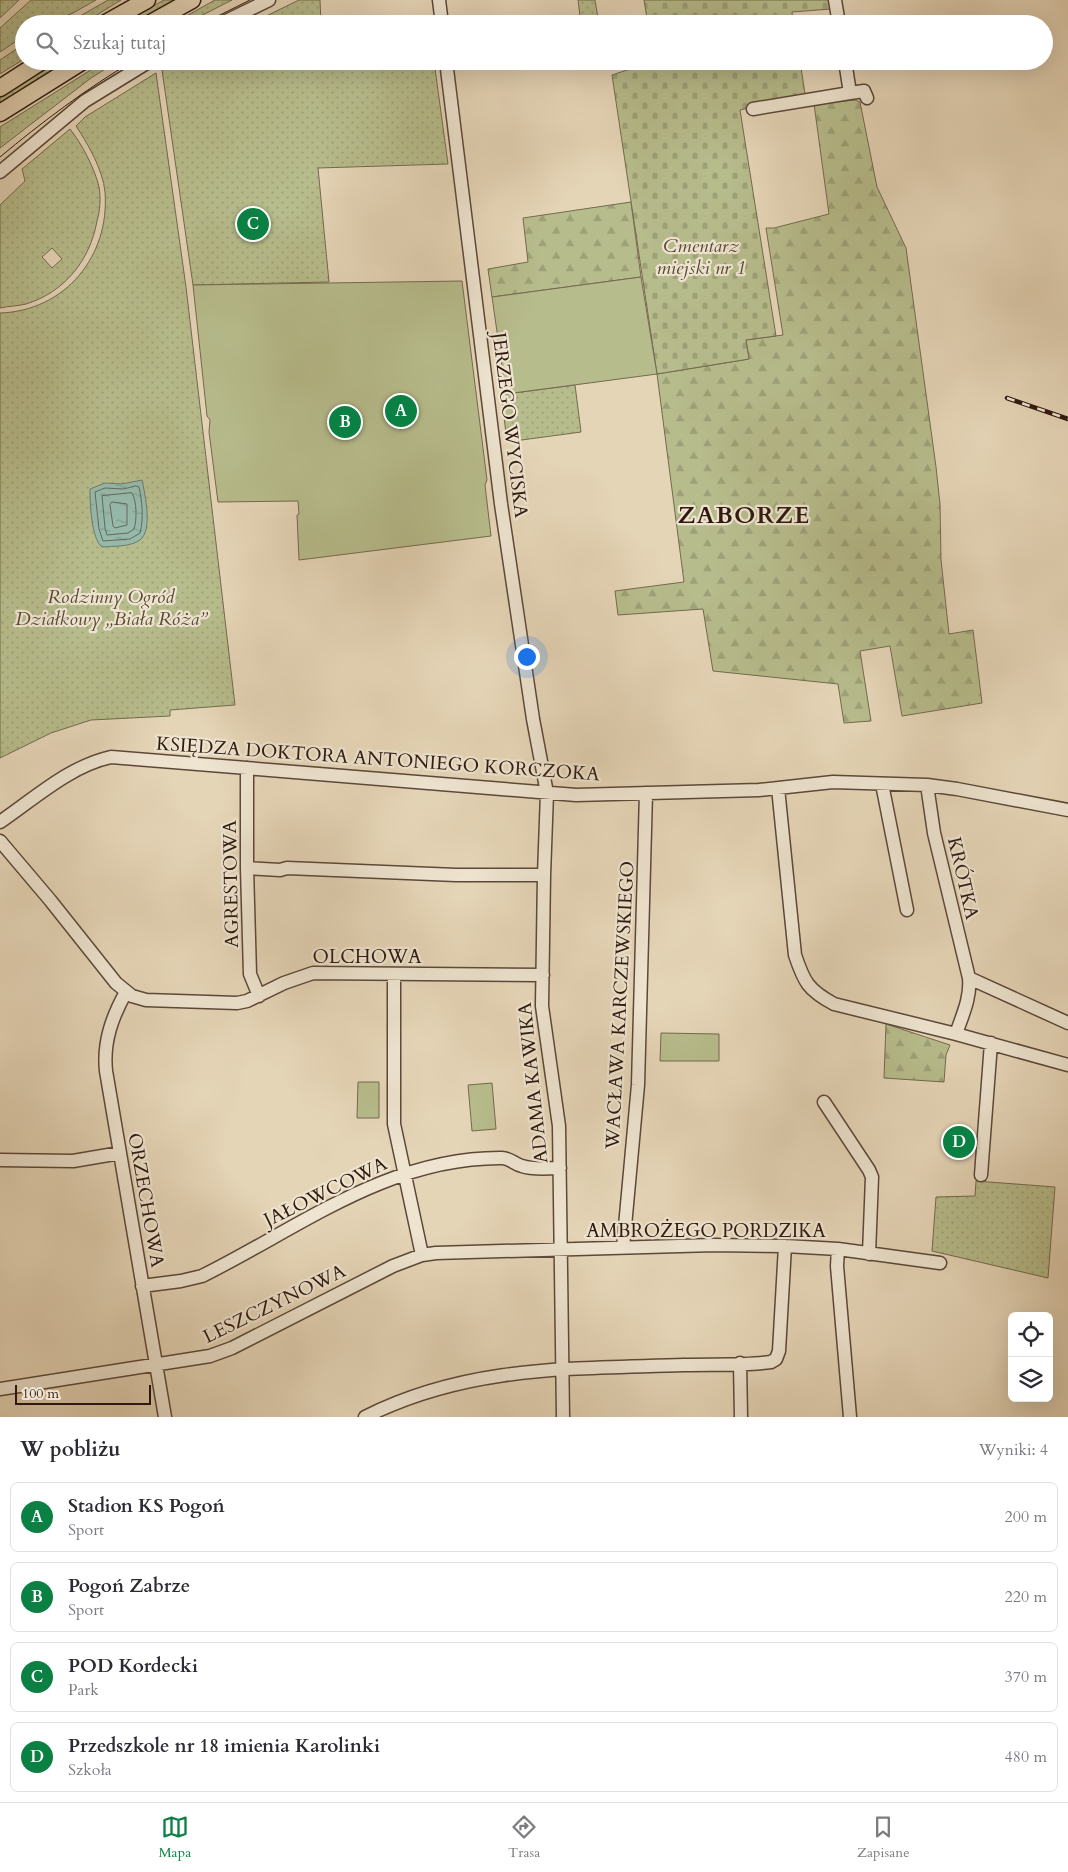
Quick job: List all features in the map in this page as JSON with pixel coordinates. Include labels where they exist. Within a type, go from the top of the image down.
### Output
[{"type":"main road","points":[[120,15],[147,0]]},
{"type":"main road","points":[[165,15],[192,0]]},
{"type":"main road","points":[[0,88],[28,70]]},
{"type":"main road","points":[[0,113],[69,70]]},
{"type":"street","points":[[238,15],[269,0]]},
{"type":"street","points":[[439,0],[441,15]]},
{"type":"street","points":[[835,0],[838,15]]},
{"type":"street","points":[[0,172],[85,101],[135,70]]},
{"type":"street","name":"JERZEGO WYCISKA","points":[[447,70],[504,522],[533,720],[547,793]]},
{"type":"street","points":[[846,70],[850,93]]},
{"type":"street","points":[[753,109],[864,91],[867,98]]},
{"type":"street","name":"KSIĘDZA DOKTORA ANTONIEGO KORCZOKA","points":[[0,822],[79,768],[104,758],[128,758],[581,795],[778,788],[815,783],[928,786],[956,789],[1068,810]]},
{"type":"street","name":"AGRESTOWA","points":[[247,768],[250,974],[259,996]]},
{"type":"street","points":[[882,784],[907,910]]},
{"type":"street","name":"KRÓTKA","points":[[928,786],[934,833],[969,978],[970,989],[956,1034]]},
{"type":"street","points":[[778,788],[795,955],[800,971],[810,989],[834,1004],[1068,1064]]},
{"type":"street","name":"ADAMA KAWIKA","points":[[547,793],[542,1006],[558,1110],[563,1417]]},
{"type":"street","name":"WACŁAWA KARCZEWSKIEGO","points":[[623,1248],[638,1078],[646,793]]},
{"type":"street","name":"OLCHOWA","points":[[0,841],[50,900],[104,969],[126,992],[146,1000],[237,1003],[247,1001],[289,981],[313,973],[542,975]]},
{"type":"street","points":[[247,868],[456,875],[544,875]]},
{"type":"street","points":[[394,974],[394,1124],[422,1255]]},
{"type":"street","points":[[969,978],[1068,1023]]},
{"type":"street","name":"ORZECHOWA","points":[[126,992],[114,1014],[108,1035],[105,1058],[165,1417]]},
{"type":"street","points":[[980,1175],[991,1044]]},
{"type":"street","points":[[824,1102],[872,1177],[869,1254]]},
{"type":"street","points":[[0,1160],[73,1161],[120,1153]]},
{"type":"street","name":"JAŁOWCOWA","points":[[142,1286],[202,1276],[352,1195],[384,1180],[405,1173],[454,1162],[502,1158],[511,1160],[523,1167],[560,1168]]},
{"type":"street","name":"AMBROŻEGO PORDZIKA","points":[[561,1249],[714,1245],[785,1246],[838,1249],[940,1262]]},
{"type":"street","points":[[365,1417],[402,1401],[460,1382],[541,1370],[771,1362],[778,1356],[785,1246]]},
{"type":"street","name":"LESZCZYNOWA","points":[[0,1389],[156,1366],[198,1359],[220,1353],[393,1266],[422,1255],[450,1252],[561,1249]]},
{"type":"street","points":[[838,1249],[837,1266],[850,1417]]},
{"type":"street","points":[[740,1363],[741,1417]]},
{"type":"green space","points":[[0,0],[19,0],[0,18]]},
{"type":"green space","points":[[31,0],[96,0],[68,15],[15,15],[15,42],[0,52],[0,28]]},
{"type":"green space","points":[[108,0],[121,0],[97,15],[82,15]]},
{"type":"green space","points":[[164,0],[175,0],[149,15],[138,15]]},
{"type":"green space","points":[[215,0],[232,0],[203,15],[188,15]]},
{"type":"green space","points":[[299,0],[320,0],[321,15],[268,15]]},
{"type":"green space","points":[[578,0],[595,0],[598,15],[580,15]]},
{"type":"green space","points":[[644,0],[830,0],[831,9],[792,12],[792,15],[646,15]]},
{"type":"green space","points":[[15,50],[15,65],[0,74],[0,60]]},
{"type":"green space","points":[[44,70],[53,70],[0,104],[0,98]]},
{"type":"green space","points":[[91,70],[104,70],[0,148],[0,127]]},
{"type":"green space","points":[[162,70],[435,70],[448,164],[318,168],[329,282],[193,285]]},
{"type":"green space","name":"Cmentarz miejski nr 1","points":[[627,70],[801,70],[805,94],[740,110],[776,336],[746,340],[749,359],[657,374],[612,75]]},
{"type":"green space","name":"Rodzinny Ogród Działkowy „Biała Róża”","points":[[156,73],[186,287],[235,705],[170,710],[170,716],[91,720],[51,733],[0,758],[0,313],[23,310],[45,302],[63,291],[79,276],[91,258],[100,238],[105,215],[105,192],[98,166],[76,126],[85,117]]},
{"type":"green space","points":[[855,100],[860,102],[877,187],[906,248],[936,467],[940,504],[941,560],[949,634],[973,630],[982,703],[902,716],[890,646],[860,651],[871,721],[844,723],[838,684],[713,671],[703,609],[618,615],[615,591],[684,582],[657,374],[749,359],[746,340],[783,335],[766,228],[774,228],[829,214],[814,104]]},
{"type":"green space","points":[[70,129],[88,157],[97,180],[100,196],[99,213],[94,235],[82,261],[64,283],[40,299],[26,304],[0,308],[0,205],[25,181],[22,169]],"holes":[[[52,248],[62,259],[52,268],[42,257]]]},
{"type":"green space","points":[[631,202],[641,277],[492,297],[488,269],[528,262],[523,218]]},
{"type":"green space","points":[[641,277],[657,374],[506,394],[492,297]]},
{"type":"green space","points":[[462,281],[487,480],[485,485],[491,536],[299,560],[298,501],[218,502],[193,285]]},
{"type":"green space","points":[[575,385],[581,432],[507,442],[502,400],[506,399],[506,394]]},
{"type":"green space","points":[[886,1024],[950,1045],[946,1055],[944,1082],[884,1078]]},
{"type":"green space","points":[[661,1033],[719,1034],[719,1061],[660,1061]]},
{"type":"green space","points":[[358,1082],[379,1082],[379,1118],[357,1118]]},
{"type":"green space","points":[[492,1083],[496,1129],[472,1131],[468,1085]]},
{"type":"green space","points":[[976,1181],[1055,1187],[1048,1278],[932,1251],[936,1197],[975,1196]]},
{"type":"water","points":[[142,480],[147,512],[144,535],[140,540],[132,544],[102,547],[95,536],[93,528],[90,489],[105,483],[122,484]]},
{"type":"tram line","points":[[220,15],[250,0]]},
{"type":"tram line","points":[[0,157],[65,106],[119,70]]},
{"type":"railway","points":[[1007,398],[1068,419]]},
{"type":"place","name":"POD Kordecki","points":[[253,224]]},
{"type":"place","name":"Stadion KS Pogoń","points":[[401,411]]},
{"type":"place","name":"Pogoń Zabrze","points":[[345,422]]},
{"type":"place","name":"Przedszkole nr 18 imienia Karolinki","points":[[959,1142]]},
{"type":"district","name":"ZABORZE","points":[[744,515]]}]
